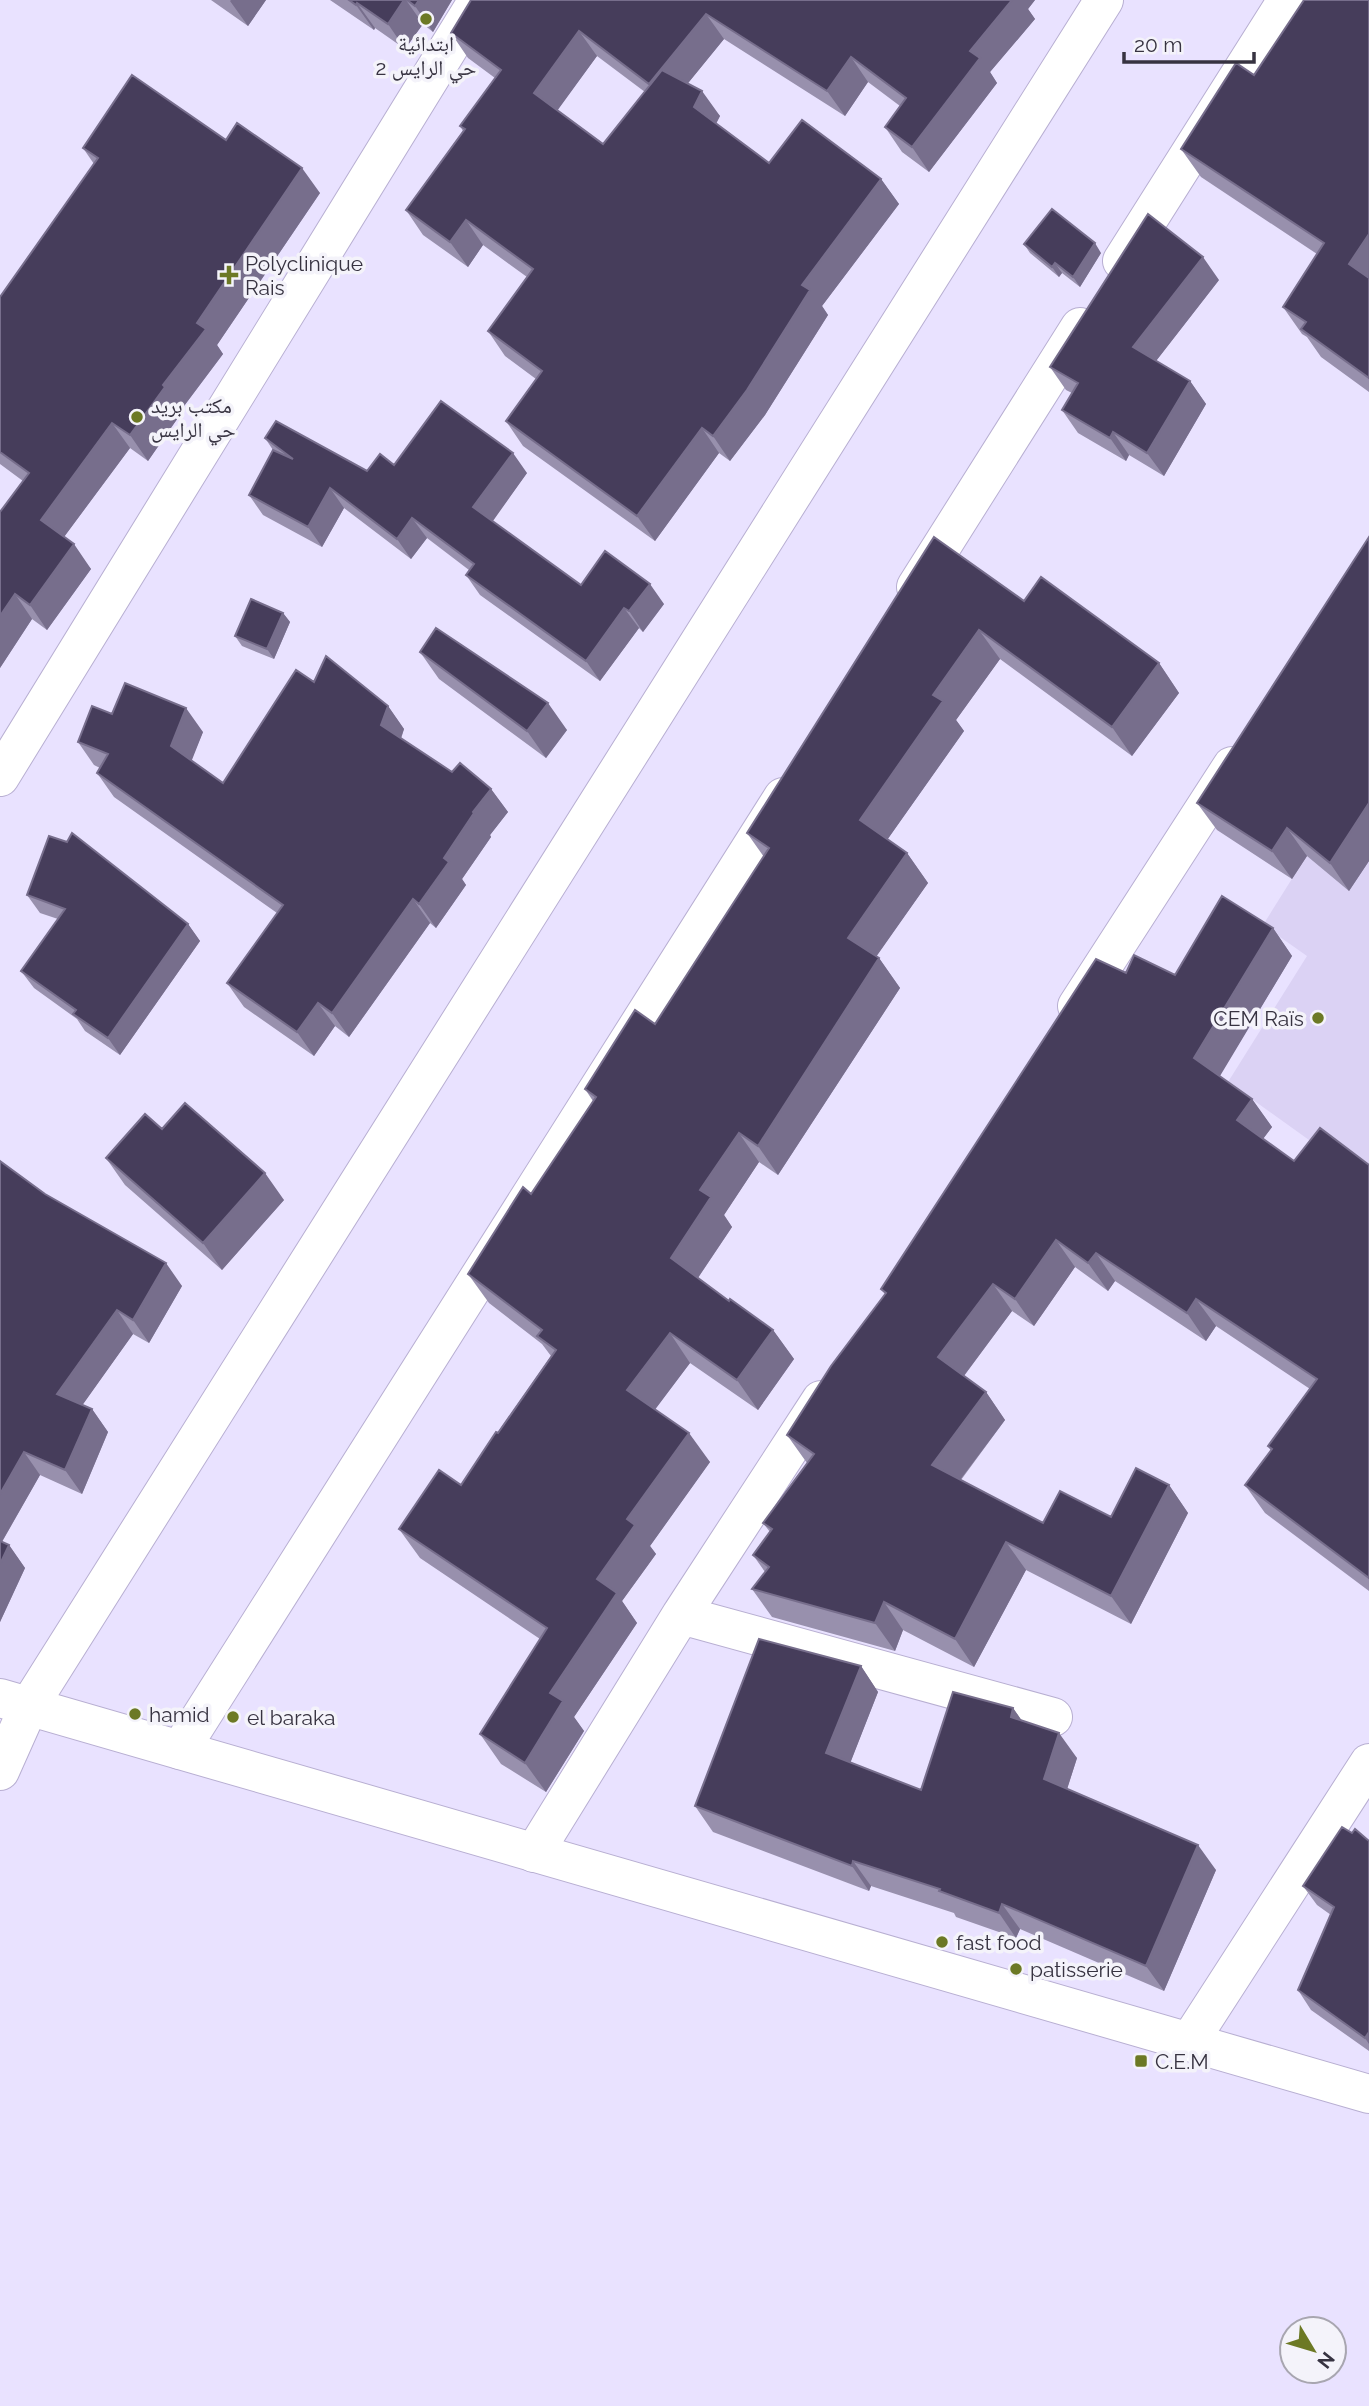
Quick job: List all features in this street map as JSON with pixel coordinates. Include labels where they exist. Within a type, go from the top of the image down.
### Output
[{"type":"street","points":[[0,777],[478,0]]},
{"type":"street","points":[[0,1771],[15,1702],[1104,0]]},
{"type":"street","points":[[898,615],[1287,0]]},
{"type":"street","points":[[1059,1033],[1248,742]]},
{"type":"street","points":[[180,1750],[801,769]]},
{"type":"street","points":[[534,1853],[681,1615],[840,1371]]},
{"type":"street","points":[[681,1615],[1053,1717]]},
{"type":"street","points":[[15,1702],[1369,2094]]},
{"type":"street","points":[[1189,2042],[1369,1763]]},
{"type":"shaded area","name":"CEM Raïs","points":[[1369,756],[1369,1183],[1228,1082],[1307,956],[1263,925]]},
{"type":"building","points":[[349,0],[404,0],[388,24]]},
{"type":"building","points":[[407,0],[419,0],[415,6]]},
{"type":"building","points":[[471,0],[1012,0],[970,51],[980,58],[912,147],[885,127],[906,98],[851,57],[827,91],[706,14],[649,84],[579,31],[534,93],[603,144],[662,70],[702,91],[694,107],[769,163],[802,120],[881,179],[802,285],[810,290],[747,390],[713,436],[702,428],[637,516],[506,421],[542,371],[488,331],[533,269],[466,220],[450,242],[406,210],[465,129],[460,126],[501,70],[451,33]]},
{"type":"building","points":[[1304,0],[1369,0],[1369,234],[1349,264],[1369,278],[1369,378],[1301,329],[1306,322],[1283,307],[1324,243],[1181,149],[1236,63],[1254,75]]},
{"type":"building","points":[[132,75],[226,140],[237,123],[302,168],[197,323],[206,329],[163,385],[165,387],[130,435],[112,423],[41,520],[74,544],[30,605],[15,594],[0,616],[0,512],[29,473],[0,452],[0,297],[98,158],[83,148]]},
{"type":"building","points":[[1052,209],[1095,243],[1073,277],[1055,263],[1052,267],[1024,244]]},
{"type":"building","points":[[1148,214],[1203,257],[1133,347],[1190,381],[1147,453],[1113,432],[1110,438],[1062,410],[1078,383],[1050,367]]},
{"type":"building","points":[[441,401],[513,453],[473,507],[581,585],[605,551],[650,584],[629,611],[624,608],[586,661],[466,575],[474,564],[412,518],[397,539],[330,488],[308,527],[249,495],[273,450],[293,459],[265,438],[276,421],[367,471],[380,454],[394,465]]},
{"type":"building","points":[[934,537],[1024,601],[1041,577],[1159,663],[1112,727],[979,630],[933,695],[943,701],[860,820],[907,853],[848,938],[879,958],[758,1146],[739,1133],[700,1190],[711,1197],[671,1258],[773,1330],[737,1380],[670,1333],[627,1390],[689,1433],[627,1519],[635,1525],[597,1579],[617,1593],[550,1693],[563,1701],[525,1763],[480,1734],[547,1628],[399,1529],[439,1470],[461,1485],[556,1350],[537,1336],[542,1330],[468,1274],[523,1187],[531,1194],[596,1097],[585,1089],[635,1010],[655,1024],[769,848],[747,833]]},
{"type":"building","points":[[1369,537],[1369,803],[1330,863],[1287,828],[1272,851],[1197,803]]},
{"type":"building","points":[[251,599],[283,613],[267,649],[235,636]]},
{"type":"building","points":[[436,628],[548,703],[527,731],[420,652]]},
{"type":"building","points":[[326,656],[388,706],[381,725],[452,772],[460,763],[491,789],[444,858],[449,862],[419,904],[413,899],[332,1013],[318,1003],[297,1032],[227,983],[283,905],[97,773],[108,754],[78,742],[92,706],[112,714],[125,683],[186,708],[171,746],[223,783],[296,670],[314,682]]},
{"type":"building","points":[[72,833],[188,924],[108,1038],[73,1014],[76,1010],[21,971],[65,909],[27,895],[49,836],[67,842]]},
{"type":"building","points":[[1222,896],[1273,928],[1194,1058],[1252,1099],[1237,1120],[1294,1161],[1320,1128],[1369,1165],[1369,1578],[1245,1485],[1272,1449],[1268,1446],[1317,1379],[1196,1299],[1187,1313],[1096,1253],[1088,1263],[1056,1240],[1015,1299],[993,1284],[938,1357],[986,1392],[932,1465],[1043,1523],[1060,1491],[1111,1517],[1136,1468],[1169,1485],[1111,1596],[1006,1542],[955,1639],[884,1602],[875,1623],[752,1589],[769,1567],[753,1555],[772,1529],[763,1523],[814,1454],[787,1435],[831,1366],[886,1293],[881,1289],[1096,959],[1126,973],[1134,955],[1175,975]]},
{"type":"building","points":[[185,1103],[265,1173],[203,1243],[106,1158],[145,1114],[162,1129]]},
{"type":"building","points":[[0,1161],[45,1194],[166,1263],[133,1320],[117,1310],[57,1394],[92,1409],[65,1470],[24,1452],[0,1494]]},
{"type":"building","points":[[0,1541],[9,1545],[0,1564]]},
{"type":"building","points":[[759,1639],[861,1666],[826,1753],[921,1790],[953,1692],[1013,1708],[1011,1717],[1059,1733],[1044,1779],[1198,1845],[1146,1966],[1002,1904],[999,1913],[939,1891],[940,1889],[853,1861],[852,1866],[695,1806]]},
{"type":"building","points":[[1342,1827],[1352,1833],[1355,1829],[1369,1841],[1369,2032],[1365,2038],[1298,1990],[1334,1907],[1303,1886]]},
{"type":"place","name":"ابتدائية حي الرايس 2","points":[[426,19]]},
{"type":"place","name":"Polyclinique Rais","points":[[229,275]]},
{"type":"place","name":"مكتب بريد حي الرايس","points":[[137,417]]},
{"type":"place","name":"CEM Raïs","points":[[1318,1018]]},
{"type":"place","name":"hamid","points":[[135,1714]]},
{"type":"place","name":"el baraka","points":[[233,1717]]},
{"type":"place","name":"fast food","points":[[942,1942]]},
{"type":"place","name":"patisserie","points":[[1016,1969]]},
{"type":"place","name":"C.E.M","points":[[1141,2061]]}]
